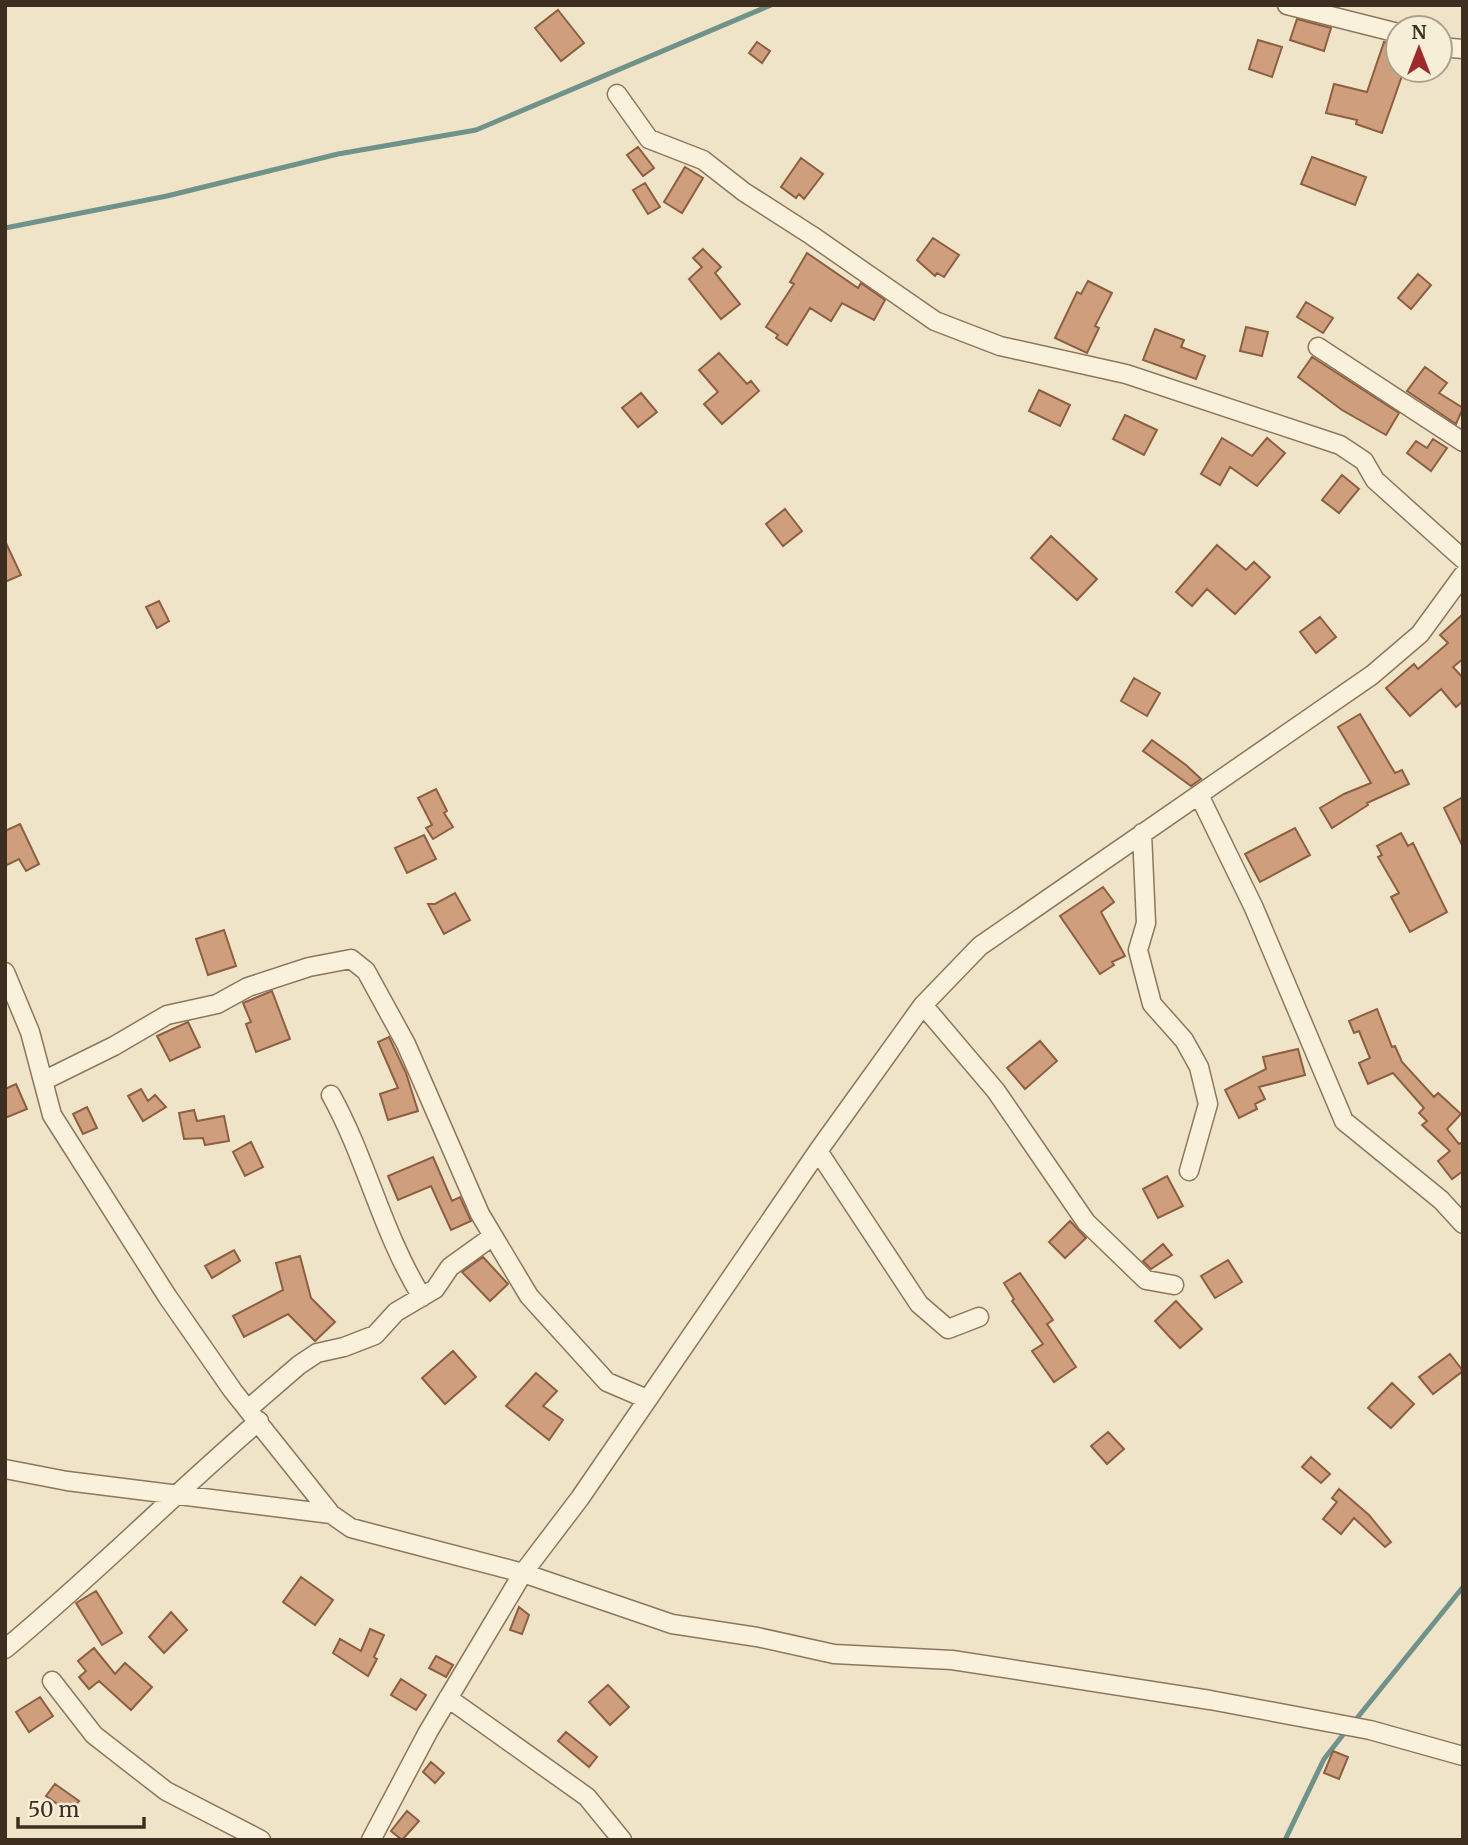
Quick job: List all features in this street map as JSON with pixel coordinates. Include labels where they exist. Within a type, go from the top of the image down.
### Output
[{"type":"street","points":[[1287,5],[1384,29]]},
{"type":"street","points":[[617,94],[649,139],[703,160],[744,192],[935,321],[1000,346],[1126,374],[1340,445],[1364,461],[1375,480],[1463,559]]},
{"type":"street","points":[[1318,347],[1463,442]]},
{"type":"street","points":[[371,1840],[448,1699],[523,1573],[580,1498],[818,1151],[923,1005],[980,946],[1372,675],[1420,634],[1463,575]]},
{"type":"street","points":[[1199,795],[1254,908],[1343,1121],[1441,1200],[1463,1224]]},
{"type":"street","points":[[1142,833],[1146,923],[1138,950],[1152,1004],[1184,1040],[1199,1067],[1208,1104],[1189,1171]]},
{"type":"street","points":[[43,1081],[167,1015],[217,1004],[248,986],[309,967],[351,959],[366,971],[406,1044],[480,1214],[529,1296],[607,1382],[647,1399]]},
{"type":"street","points":[[5,972],[30,1032],[52,1115],[167,1296],[254,1415],[331,1514],[360,1531],[523,1573],[672,1624],[757,1637],[834,1654],[952,1660],[1210,1700],[1370,1730],[1463,1756]]},
{"type":"street","points":[[923,1005],[996,1091],[1086,1222],[1146,1280],[1174,1285]]},
{"type":"street","points":[[331,1095],[344,1119],[391,1241],[422,1297]]},
{"type":"street","points":[[818,1151],[919,1304],[948,1329],[979,1317]]},
{"type":"street","points":[[5,1649],[73,1592],[254,1415],[299,1364],[317,1353],[344,1347],[375,1335],[396,1312],[435,1289],[450,1267],[493,1236]]},
{"type":"street","points":[[5,1469],[67,1481],[331,1514]]},
{"type":"street","points":[[52,1681],[94,1735],[166,1791],[261,1840]]},
{"type":"street","points":[[448,1699],[587,1797],[622,1840]]},
{"type":"building","points":[[558,10],[584,43],[561,61],[535,28]]},
{"type":"building","points":[[1297,19],[1331,28],[1324,51],[1290,40]]},
{"type":"building","points":[[1258,40],[1282,47],[1272,77],[1249,69]]},
{"type":"building","points":[[757,42],[770,51],[762,63],[749,53]]},
{"type":"building","points":[[1384,42],[1384,84],[1399,84],[1382,133],[1356,124],[1357,120],[1326,113],[1334,84],[1367,92]]},
{"type":"building","points":[[638,147],[654,168],[643,176],[627,155]]},
{"type":"building","points":[[1312,157],[1366,177],[1355,205],[1301,184]]},
{"type":"building","points":[[801,158],[823,174],[804,199],[799,194],[796,198],[781,187]]},
{"type":"building","points":[[685,167],[703,178],[682,213],[664,202]]},
{"type":"building","points":[[645,183],[660,207],[648,214],[633,190]]},
{"type":"building","points":[[933,238],[959,255],[944,277],[937,273],[935,276],[917,260]]},
{"type":"building","points":[[703,249],[721,267],[715,273],[740,304],[721,319],[689,279],[702,267],[693,258]]},
{"type":"building","points":[[807,253],[858,288],[861,283],[885,300],[874,320],[842,303],[831,321],[810,308],[787,345],[776,338],[778,335],[766,327],[794,284],[790,282]]},
{"type":"building","points":[[1418,274],[1431,285],[1411,309],[1398,298]]},
{"type":"building","points":[[1088,281],[1112,293],[1095,326],[1099,328],[1087,353],[1055,338],[1077,292],[1081,294]]},
{"type":"building","points":[[1306,302],[1333,318],[1323,333],[1297,317]]},
{"type":"building","points":[[1246,327],[1268,332],[1262,356],[1240,351]]},
{"type":"building","points":[[1155,329],[1184,340],[1181,347],[1205,356],[1196,379],[1143,360]]},
{"type":"building","points":[[719,353],[747,384],[751,381],[759,391],[722,424],[704,404],[718,392],[699,370]]},
{"type":"building","points":[[1312,357],[1399,413],[1386,435],[1342,410],[1298,377]]},
{"type":"building","points":[[1425,367],[1447,383],[1439,393],[1463,408],[1456,424],[1407,391]]},
{"type":"building","points":[[1039,390],[1070,405],[1060,426],[1029,411]]},
{"type":"building","points":[[641,393],[657,412],[638,427],[622,408]]},
{"type":"building","points":[[1125,415],[1157,430],[1144,455],[1113,439]]},
{"type":"building","points":[[1222,438],[1252,456],[1267,438],[1285,453],[1257,486],[1230,467],[1220,485],[1201,474]]},
{"type":"building","points":[[1433,439],[1447,448],[1431,471],[1407,453],[1416,441],[1427,448]]},
{"type":"building","points":[[1342,475],[1359,489],[1339,513],[1322,500]]},
{"type":"building","points":[[785,509],[802,531],[783,546],[766,524]]},
{"type":"building","points":[[1051,536],[1097,579],[1077,600],[1031,558]]},
{"type":"building","points":[[5,541],[21,575],[5,582]]},
{"type":"building","points":[[1217,545],[1246,570],[1254,562],[1270,577],[1235,614],[1207,589],[1192,606],[1176,592]]},
{"type":"building","points":[[159,601],[169,621],[157,628],[146,607]]},
{"type":"building","points":[[1463,614],[1463,659],[1453,667],[1463,678],[1463,701],[1456,707],[1441,689],[1410,716],[1386,688],[1414,664],[1418,669],[1448,643],[1440,635]]},
{"type":"building","points":[[1320,617],[1336,637],[1316,653],[1300,632]]},
{"type":"building","points":[[1134,678],[1160,693],[1147,716],[1121,701]]},
{"type":"building","points":[[1360,714],[1395,773],[1402,770],[1409,784],[1367,803],[1368,805],[1332,828],[1320,808],[1371,783],[1338,727]]},
{"type":"building","points":[[1152,740],[1201,779],[1191,786],[1143,751]]},
{"type":"building","points":[[436,789],[447,811],[444,813],[453,827],[433,839],[426,828],[432,825],[418,798]]},
{"type":"building","points":[[1463,797],[1463,847],[1444,808]]},
{"type":"building","points":[[20,824],[39,864],[26,871],[19,859],[5,866],[5,831]]},
{"type":"building","points":[[1295,828],[1310,855],[1260,882],[1245,854]]},
{"type":"building","points":[[1401,833],[1408,846],[1413,843],[1447,912],[1410,932],[1391,897],[1399,893],[1378,857],[1382,855],[1377,846]]},
{"type":"building","points":[[424,835],[436,859],[407,873],[395,848]]},
{"type":"building","points":[[1103,887],[1114,902],[1101,912],[1125,956],[1112,962],[1114,965],[1100,974],[1060,916]]},
{"type":"building","points":[[455,893],[470,920],[444,934],[428,904],[435,904]]},
{"type":"building","points":[[224,930],[236,966],[208,975],[196,939]]},
{"type":"building","points":[[272,991],[290,1039],[256,1052],[246,1024],[251,1022],[243,1003]]},
{"type":"building","points":[[1377,1009],[1392,1047],[1395,1046],[1402,1062],[1434,1097],[1438,1093],[1461,1114],[1447,1129],[1459,1144],[1463,1142],[1463,1171],[1452,1179],[1438,1161],[1450,1151],[1422,1125],[1427,1121],[1419,1113],[1424,1108],[1393,1073],[1368,1084],[1359,1063],[1370,1058],[1359,1031],[1354,1033],[1349,1021]]},
{"type":"building","points":[[188,1022],[200,1047],[170,1061],[157,1036]]},
{"type":"building","points":[[389,1037],[406,1073],[418,1111],[388,1120],[380,1094],[398,1088],[378,1042]]},
{"type":"building","points":[[1040,1041],[1057,1061],[1025,1089],[1007,1068]]},
{"type":"building","points":[[1298,1049],[1305,1075],[1259,1087],[1265,1099],[1255,1104],[1257,1109],[1239,1118],[1225,1090],[1266,1069],[1263,1057]]},
{"type":"building","points":[[16,1084],[27,1109],[5,1118],[5,1089]]},
{"type":"building","points":[[141,1089],[148,1101],[155,1095],[166,1107],[143,1121],[128,1096]]},
{"type":"building","points":[[87,1107],[97,1128],[83,1134],[73,1114]]},
{"type":"building","points":[[194,1110],[197,1121],[224,1116],[229,1141],[205,1145],[203,1138],[184,1139],[179,1113]]},
{"type":"building","points":[[251,1142],[263,1167],[245,1176],[233,1152]]},
{"type":"building","points":[[433,1157],[452,1201],[460,1197],[471,1221],[451,1230],[431,1186],[398,1200],[388,1176]]},
{"type":"building","points":[[1167,1176],[1183,1206],[1158,1218],[1143,1189]]},
{"type":"building","points":[[1070,1221],[1086,1238],[1065,1258],[1049,1242]]},
{"type":"building","points":[[1163,1244],[1172,1255],[1151,1269],[1143,1261]]},
{"type":"building","points":[[234,1250],[240,1261],[212,1278],[205,1266]]},
{"type":"building","points":[[300,1256],[311,1298],[335,1322],[315,1341],[288,1314],[244,1337],[233,1316],[283,1290],[276,1263]]},
{"type":"building","points":[[483,1257],[508,1284],[490,1301],[462,1272]]},
{"type":"building","points":[[1228,1260],[1242,1282],[1215,1298],[1201,1276]]},
{"type":"building","points":[[1020,1273],[1053,1320],[1047,1324],[1076,1367],[1054,1382],[1032,1351],[1043,1344],[1012,1301],[1014,1299],[1004,1283]]},
{"type":"building","points":[[1176,1301],[1202,1329],[1180,1348],[1155,1321]]},
{"type":"building","points":[[453,1351],[476,1377],[445,1404],[422,1378]]},
{"type":"building","points":[[1450,1354],[1463,1371],[1433,1394],[1419,1377]]},
{"type":"building","points":[[536,1373],[557,1391],[543,1406],[563,1420],[549,1440],[506,1406]]},
{"type":"building","points":[[1392,1383],[1414,1404],[1391,1428],[1368,1408]]},
{"type":"building","points":[[1108,1432],[1124,1449],[1107,1464],[1091,1446]]},
{"type":"building","points":[[1311,1457],[1330,1474],[1321,1483],[1302,1467]]},
{"type":"building","points":[[1339,1489],[1369,1515],[1391,1542],[1385,1547],[1354,1518],[1341,1534],[1323,1519],[1337,1502],[1332,1498]]},
{"type":"building","points":[[301,1577],[333,1600],[315,1625],[283,1602]]},
{"type":"building","points":[[96,1591],[122,1633],[102,1645],[76,1603]]},
{"type":"building","points":[[519,1607],[529,1615],[522,1634],[510,1630]]},
{"type":"building","points":[[171,1612],[187,1630],[164,1653],[149,1637]]},
{"type":"building","points":[[370,1629],[384,1635],[374,1657],[377,1659],[368,1676],[333,1653],[340,1639],[361,1651]]},
{"type":"building","points":[[94,1648],[115,1674],[125,1663],[152,1687],[131,1710],[99,1681],[89,1689],[79,1677],[86,1671],[78,1661]]},
{"type":"building","points":[[436,1656],[453,1665],[446,1677],[429,1668]]},
{"type":"building","points":[[401,1679],[426,1695],[416,1710],[391,1695]]},
{"type":"building","points":[[608,1685],[629,1707],[610,1725],[589,1702]]},
{"type":"building","points":[[40,1697],[53,1716],[29,1732],[16,1712]]},
{"type":"building","points":[[566,1732],[597,1757],[589,1767],[558,1741]]},
{"type":"building","points":[[1333,1751],[1348,1757],[1339,1779],[1324,1773]]},
{"type":"building","points":[[431,1762],[444,1773],[435,1783],[423,1772]]},
{"type":"building","points":[[55,1784],[79,1801],[70,1813],[46,1796]]},
{"type":"building","points":[[407,1811],[419,1821],[402,1840],[391,1831]]},
{"type":"waterway","points":[[5,228],[167,196],[338,154],[476,130],[771,5]]},
{"type":"waterway","points":[[1353,1723],[1463,1587]]},
{"type":"waterway","points":[[1285,1840],[1324,1759],[1346,1731]]}]
